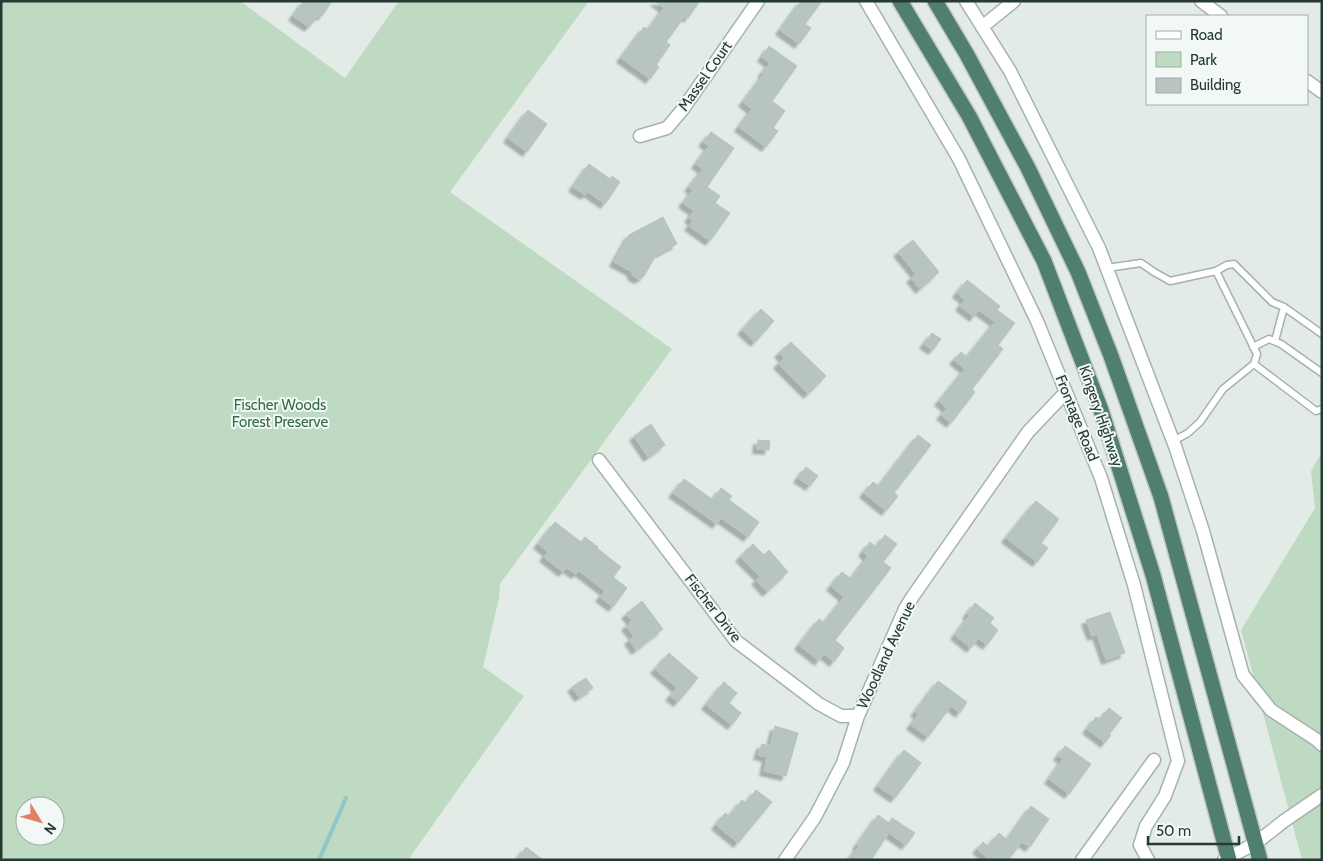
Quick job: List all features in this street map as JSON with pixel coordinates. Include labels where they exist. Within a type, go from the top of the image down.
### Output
[{"type":"highway","name":"Kingery Highway","points":[[900,1],[969,116],[1044,261],[1102,410],[1153,575],[1227,859]]},
{"type":"highway","name":"Kingery Highway","points":[[935,1],[966,53],[1028,168],[1078,272],[1111,356],[1160,497],[1260,860]]},
{"type":"street","name":"Massel Court","points":[[640,136],[667,128],[683,109],[758,1]]},
{"type":"street","name":"Frontage Road","points":[[866,1],[959,159],[1037,321],[1101,478],[1134,585],[1178,761],[1165,796],[1146,826],[1140,846],[1148,860]]},
{"type":"street","points":[[966,1],[1010,71],[1099,248],[1173,442],[1203,531],[1243,675],[1271,710],[1322,745]]},
{"type":"street","points":[[982,27],[1014,1]]},
{"type":"street","points":[[1201,1],[1220,15]]},
{"type":"street","points":[[1308,82],[1322,92]]},
{"type":"street","name":"Woodland Avenue","points":[[785,860],[815,817],[843,763],[858,716],[905,609],[1028,432],[1066,392]]},
{"type":"street","name":"Fischer Drive","points":[[599,460],[736,641],[819,704],[842,716],[858,716]]},
{"type":"street","points":[[1082,860],[1154,760]]},
{"type":"street","points":[[1227,859],[1256,843],[1284,821],[1322,796]]},
{"type":"lane","points":[[1107,268],[1141,263],[1170,281],[1216,271],[1227,265],[1234,264],[1272,302],[1284,307],[1322,334]]},
{"type":"lane","points":[[1173,442],[1188,433],[1200,422],[1223,389],[1254,364],[1257,354],[1216,271]]},
{"type":"lane","points":[[1275,341],[1284,307]]},
{"type":"lane","points":[[1253,347],[1270,339],[1282,344],[1322,373]]},
{"type":"lane","points":[[1254,364],[1316,411],[1322,409]]},
{"type":"green space","name":"Fischer Woods Forest Preserve","points":[[1,1],[240,1],[345,78],[399,1],[589,1],[450,192],[672,349],[500,584],[499,598],[483,667],[524,696],[408,860],[1,860]]},
{"type":"green space","points":[[1322,452],[1322,860],[1302,860],[1241,630],[1315,508],[1311,471]]},
{"type":"building","points":[[304,1],[332,1],[322,16],[320,14],[309,27],[293,16]]},
{"type":"building","points":[[655,1],[700,1],[688,18],[685,16],[666,42],[670,45],[656,65],[659,67],[650,79],[621,58],[644,27],[648,30],[664,8]]},
{"type":"building","points":[[801,1],[822,1],[805,24],[811,28],[799,44],[780,30]]},
{"type":"building","points":[[769,46],[797,66],[772,101],[785,111],[773,128],[778,131],[766,147],[739,127],[752,109],[743,102],[770,63],[762,57]]},
{"type":"building","points":[[528,110],[547,124],[527,152],[508,138]]},
{"type":"building","points":[[711,132],[734,148],[707,187],[720,196],[715,203],[730,213],[710,241],[689,226],[693,221],[689,218],[694,211],[683,203],[693,190],[689,187],[703,169],[696,164],[709,146],[703,142]]},
{"type":"building","points":[[589,164],[610,179],[612,176],[620,182],[605,204],[588,192],[585,195],[573,187]]},
{"type":"building","points":[[663,217],[677,244],[656,255],[644,276],[639,279],[633,276],[631,271],[614,262],[629,235]]},
{"type":"building","points":[[913,240],[939,272],[920,289],[911,278],[916,274],[898,252]]},
{"type":"building","points":[[967,280],[1000,306],[997,310],[1015,323],[998,345],[1003,349],[972,389],[975,392],[951,423],[941,415],[947,408],[939,401],[965,369],[954,360],[961,352],[967,357],[995,322],[979,310],[974,317],[960,306],[965,300],[957,293]]},
{"type":"building","points":[[761,309],[774,321],[755,342],[742,330]]},
{"type":"building","points":[[932,333],[941,339],[933,350],[924,344]]},
{"type":"building","points":[[791,342],[826,376],[808,394],[778,364],[784,358],[779,353]]},
{"type":"building","points":[[651,424],[665,445],[648,457],[634,436]]},
{"type":"building","points":[[918,435],[931,445],[894,493],[898,496],[886,511],[864,493],[873,482],[879,486]]},
{"type":"building","points":[[758,440],[770,441],[769,450],[757,449]]},
{"type":"building","points":[[806,467],[818,476],[810,486],[798,478]]},
{"type":"building","points":[[684,479],[713,500],[721,488],[732,496],[729,500],[759,522],[748,537],[721,518],[717,524],[673,493]]},
{"type":"building","points":[[1036,501],[1059,519],[1041,543],[1048,548],[1037,562],[1006,538]]},
{"type":"building","points":[[555,522],[581,542],[585,537],[621,567],[613,577],[627,588],[613,607],[600,597],[605,591],[579,571],[576,574],[567,568],[563,572],[544,557],[548,552],[538,544]]},
{"type":"building","points":[[885,535],[897,544],[883,562],[891,568],[835,640],[844,648],[834,662],[824,654],[819,661],[799,645],[819,619],[824,623],[844,597],[831,586],[842,572],[851,579],[868,556],[863,552],[870,542],[876,547]]},
{"type":"building","points":[[753,544],[764,555],[769,550],[788,572],[767,592],[756,580],[760,577],[740,557]]},
{"type":"building","points":[[642,601],[663,629],[636,650],[629,640],[634,636],[626,626],[632,621],[626,614]]},
{"type":"building","points":[[975,603],[994,618],[990,623],[998,630],[987,645],[978,638],[971,648],[955,635],[969,616],[967,614]]},
{"type":"building","points":[[1110,612],[1125,653],[1106,660],[1097,634],[1092,636],[1086,620]]},
{"type":"building","points":[[669,653],[698,678],[678,702],[670,696],[677,688],[655,669]]},
{"type":"building","points":[[586,678],[593,688],[579,697],[572,687]]},
{"type":"building","points":[[938,681],[967,702],[960,713],[951,706],[928,737],[911,725],[919,714],[915,712]]},
{"type":"building","points":[[724,682],[737,693],[729,703],[741,713],[732,725],[706,705]]},
{"type":"building","points":[[1109,708],[1122,718],[1109,734],[1111,735],[1105,743],[1087,729],[1096,717],[1100,719]]},
{"type":"building","points":[[775,726],[798,733],[786,776],[764,771],[767,757],[758,755],[762,744],[770,746]]},
{"type":"building","points":[[1065,746],[1091,764],[1069,794],[1049,779],[1063,759],[1058,756]]},
{"type":"building","points":[[904,750],[921,763],[895,798],[878,786]]},
{"type":"building","points":[[756,790],[772,802],[738,843],[716,825],[725,813],[729,816],[742,800],[746,803]]},
{"type":"building","points":[[1031,806],[1049,819],[1030,847],[1022,842],[1008,860],[990,860],[977,849],[983,842],[988,846],[999,833],[1007,840]]},
{"type":"building","points":[[878,815],[889,823],[892,818],[915,833],[906,845],[889,833],[871,860],[848,860],[859,846],[857,845]]},
{"type":"building","points":[[526,847],[543,860],[517,860]]},
{"type":"waterway","points":[[319,860],[346,798]]}]
